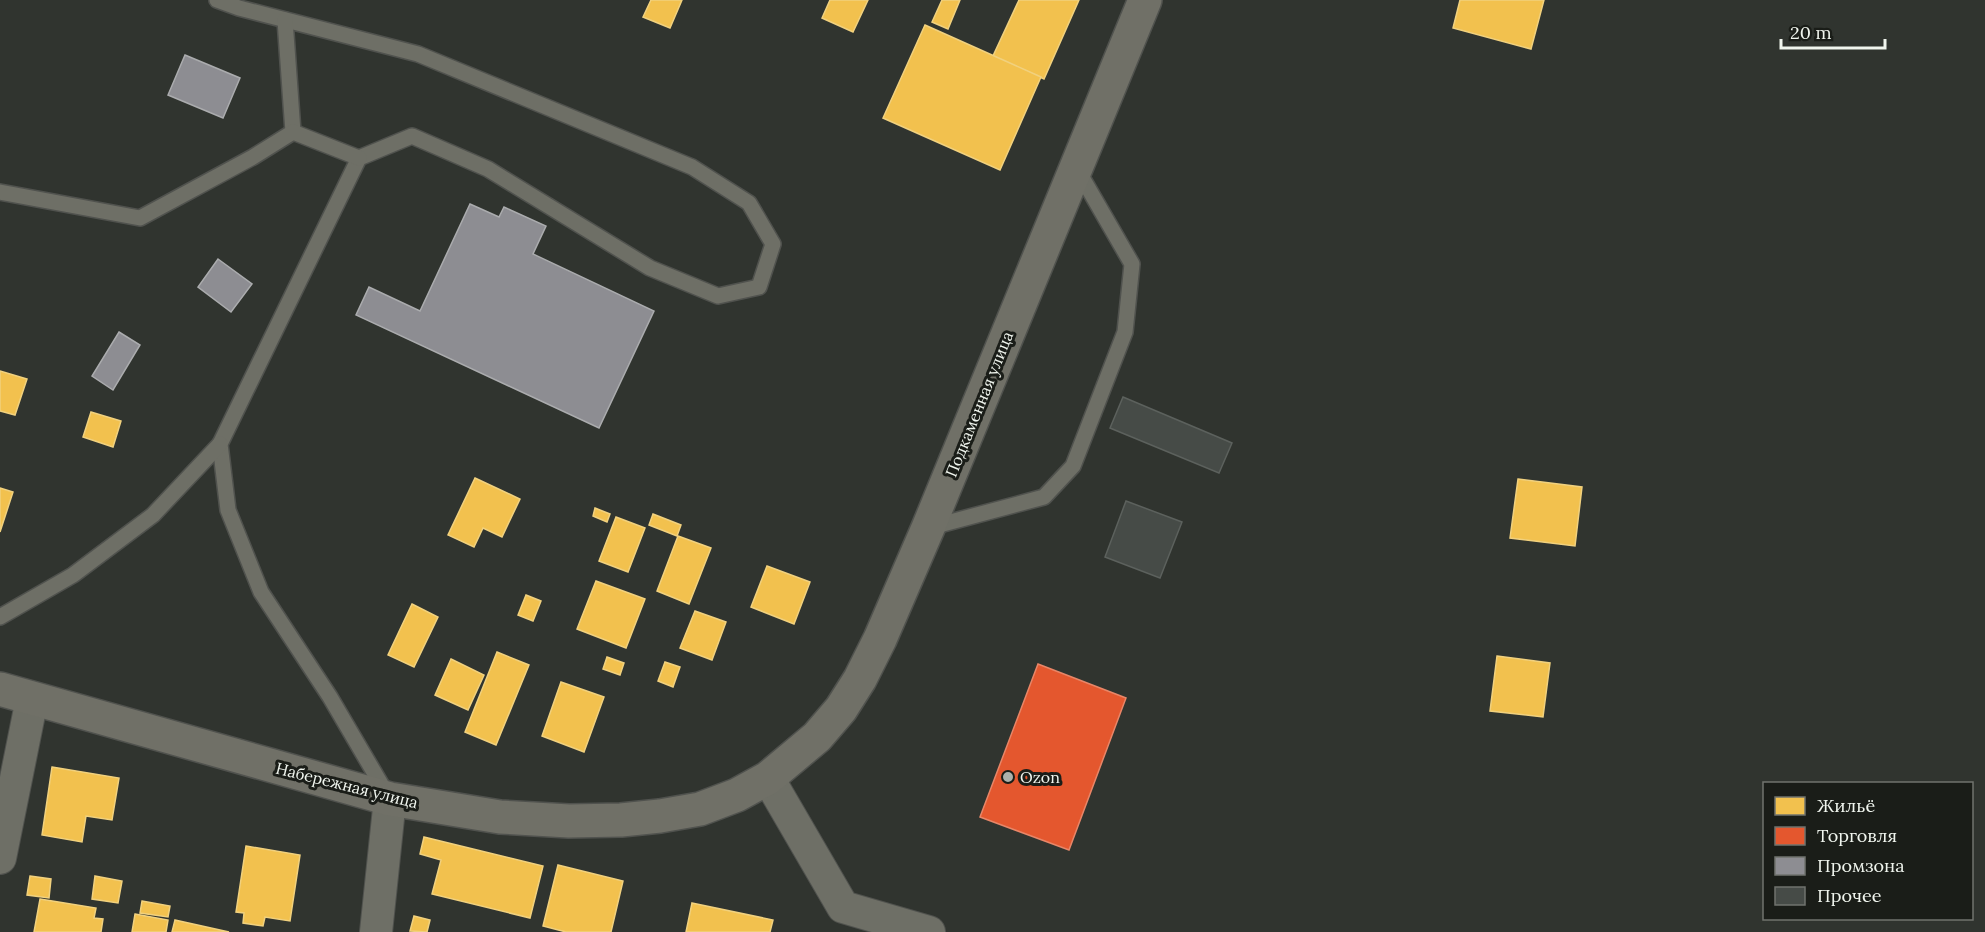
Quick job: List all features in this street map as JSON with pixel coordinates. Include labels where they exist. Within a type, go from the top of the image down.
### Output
[{"type":"street","name":"Подкаменная улица","points":[[768,778],[817,737],[841,709],[860,679],[928,528],[1145,0]]},
{"type":"street","name":"Набережная улица","points":[[0,689],[390,799],[501,817],[569,821],[621,820],[660,816],[700,809],[737,795],[768,778]]},
{"type":"street","points":[[0,858],[32,699]]},
{"type":"street","points":[[768,778],[838,920],[929,932]]},
{"type":"street","points":[[376,932],[390,799]]},
{"type":"lane","points":[[0,617],[73,575],[153,515],[220,444],[359,158],[412,136],[488,169],[650,268],[718,296],[759,287],[773,244],[749,202],[692,167],[418,54],[239,8],[217,0]]},
{"type":"lane","points":[[285,20],[293,132]]},
{"type":"lane","points":[[293,132],[359,158]]},
{"type":"lane","points":[[0,192],[140,218],[253,157],[293,132]]},
{"type":"lane","points":[[928,528],[1044,497],[1072,466],[1125,332],[1132,264],[1076,166]]},
{"type":"lane","points":[[220,444],[228,510],[261,592],[330,697],[390,799]]},
{"type":"building: Жильё","points":[[651,0],[682,0],[670,28],[643,17]]},
{"type":"building: Жильё","points":[[830,0],[868,0],[853,32],[822,18]]},
{"type":"building: Жильё","points":[[942,0],[960,0],[948,29],[932,22]]},
{"type":"building: Жильё","points":[[1019,0],[1079,0],[1044,79],[993,56]]},
{"type":"building: Жильё","points":[[1460,0],[1544,0],[1531,49],[1453,28]]},
{"type":"building: Жильё","points":[[925,25],[1041,77],[1000,170],[883,118]]},
{"type":"building: Жильё","points":[[0,371],[27,379],[15,415],[0,411]]},
{"type":"building: Жильё","points":[[91,412],[121,421],[113,447],[83,437]]},
{"type":"building: Жильё","points":[[475,478],[520,499],[502,537],[483,528],[474,547],[448,535]]},
{"type":"building: Жильё","points":[[1518,479],[1582,487],[1575,546],[1510,538]]},
{"type":"building: Жильё","points":[[0,488],[13,492],[0,532]]},
{"type":"building: Жильё","points":[[595,508],[610,514],[607,522],[593,516]]},
{"type":"building: Жильё","points":[[653,514],[681,525],[677,536],[649,525]]},
{"type":"building: Жильё","points":[[616,517],[645,528],[628,572],[599,561]]},
{"type":"building: Жильё","points":[[678,536],[711,548],[689,604],[657,591]]},
{"type":"building: Жильё","points":[[767,566],[810,582],[794,624],[751,607]]},
{"type":"building: Жильё","points":[[596,581],[645,599],[626,648],[577,629]]},
{"type":"building: Жильё","points":[[526,595],[541,601],[533,621],[518,615]]},
{"type":"building: Жильё","points":[[412,604],[438,617],[414,667],[388,655]]},
{"type":"building: Жильё","points":[[695,611],[726,622],[712,660],[680,648]]},
{"type":"building: Жильё","points":[[497,652],[529,665],[496,745],[465,732]]},
{"type":"building: Жильё","points":[[1497,656],[1550,663],[1543,717],[1490,711]]},
{"type":"building: Жильё","points":[[607,657],[624,663],[620,675],[603,669]]},
{"type":"building: Жильё","points":[[451,659],[484,675],[468,710],[435,695]]},
{"type":"building: Жильё","points":[[665,662],[680,667],[673,687],[658,681]]},
{"type":"building: Жильё","points":[[561,682],[604,697],[584,752],[542,736]]},
{"type":"building: Жильё","points":[[52,767],[119,778],[112,820],[86,816],[82,842],[42,835]]},
{"type":"building: Жильё","points":[[424,837],[543,866],[530,918],[432,894],[441,860],[420,854]]},
{"type":"building: Жильё","points":[[246,846],[300,855],[290,921],[265,917],[263,926],[243,923],[244,913],[236,912]]},
{"type":"building: Жильё","points":[[558,865],[623,881],[611,932],[566,932],[543,926]]},
{"type":"building: Жильё","points":[[30,876],[51,879],[49,898],[27,895]]},
{"type":"building: Жильё","points":[[95,876],[122,881],[118,903],[92,899]]},
{"type":"building: Жильё","points":[[40,899],[96,908],[94,918],[103,919],[101,932],[34,932]]},
{"type":"building: Жильё","points":[[142,901],[170,906],[168,917],[140,913]]},
{"type":"building: Жильё","points":[[692,903],[773,920],[770,932],[686,932]]},
{"type":"building: Жильё","points":[[135,914],[168,920],[166,932],[132,932]]},
{"type":"building: Жильё","points":[[414,916],[430,920],[427,932],[410,931]]},
{"type":"building: Жильё","points":[[175,920],[229,932],[172,932]]},
{"type":"building: Торговля","points":[[1038,664],[1126,698],[1069,850],[980,817]]},
{"type":"building: Промзона","points":[[185,55],[240,78],[223,118],[168,95]]},
{"type":"building: Промзона","points":[[470,204],[499,217],[504,207],[546,226],[533,254],[654,311],[599,428],[356,315],[369,287],[420,311]]},
{"type":"building: Промзона","points":[[218,259],[252,284],[231,312],[198,287]]},
{"type":"building: Промзона","points":[[119,332],[140,345],[113,390],[92,376]]},
{"type":"building: Прочее","points":[[1123,397],[1232,443],[1219,473],[1110,428]]},
{"type":"building: Прочее","points":[[1126,501],[1182,522],[1160,578],[1105,557]]},
{"type":"place","name":"Ozon","points":[[1008,777]]}]
